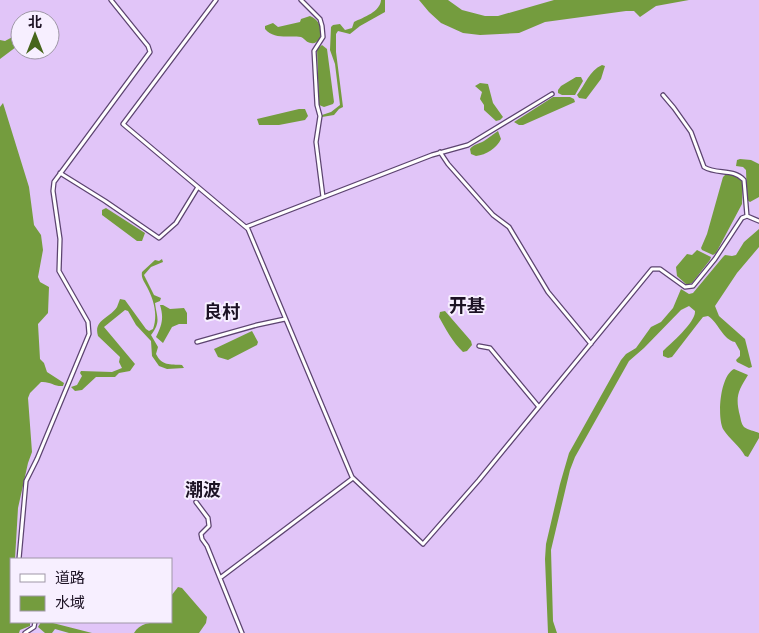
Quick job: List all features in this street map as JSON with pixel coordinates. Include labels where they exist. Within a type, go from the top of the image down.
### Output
[{"type":"street","points":[[19,558],[21,518],[26,478],[37,458],[89,334],[88,322],[59,268],[60,239],[53,188],[54,182],[150,52],[148,46],[111,0]]},
{"type":"street","points":[[216,0],[123,124],[250,232],[354,478],[423,544],[653,269],[660,269],[685,287],[693,286],[715,259],[742,218],[747,216],[759,221]]},
{"type":"street","points":[[300,0],[320,18],[322,26],[322,37],[314,52],[317,105],[320,116],[316,142],[323,197]]},
{"type":"street","points":[[246,227],[440,152],[468,145],[552,94]]},
{"type":"street","points":[[663,95],[691,132],[704,168],[716,172],[734,173],[744,180],[747,216]]},
{"type":"street","points":[[440,152],[448,164],[493,215],[509,227],[548,292],[591,344]]},
{"type":"street","points":[[60,173],[159,238],[176,223],[198,187]]},
{"type":"street","points":[[196,342],[286,319]]},
{"type":"street","points":[[479,346],[490,348],[539,407]]},
{"type":"street","points":[[220,578],[354,478]]},
{"type":"street","points":[[196,502],[209,521],[209,526],[201,534],[201,538],[207,546],[242,633]]},
{"type":"street","points":[[25,633],[34,627],[36,623]]},
{"type":"water","points":[[381,0],[385,0],[385,12],[350,34],[338,31],[336,34],[336,52],[343,107],[334,115],[322,117],[322,115],[331,112],[340,105],[335,64],[330,50],[331,27],[340,24],[345,30],[352,28],[354,22],[375,11]]},
{"type":"water","points":[[419,0],[448,0],[462,10],[485,16],[498,16],[554,0],[689,0],[656,6],[640,17],[634,11],[626,11],[545,22],[519,33],[480,35],[463,33],[441,23]]},
{"type":"water","points":[[310,16],[319,23],[321,30],[319,40],[314,43],[308,42],[301,37],[273,35],[265,29],[265,26],[273,23],[278,27],[300,22],[301,19]]},
{"type":"water","points":[[10,38],[10,52],[0,59],[0,40],[5,41]]},
{"type":"water","points":[[322,45],[327,49],[334,102],[324,107],[319,105],[317,49]]},
{"type":"water","points":[[602,65],[605,66],[601,79],[586,99],[579,98],[577,95],[588,78]]},
{"type":"water","points":[[576,77],[581,77],[583,81],[575,95],[562,95],[558,93],[561,86]]},
{"type":"water","points":[[480,83],[488,84],[493,103],[503,117],[500,120],[496,121],[484,110],[484,105],[480,99],[482,92],[475,86]]},
{"type":"water","points":[[553,97],[570,97],[575,102],[523,125],[514,122]]},
{"type":"water","points":[[3,103],[29,187],[34,225],[41,235],[43,250],[38,277],[40,282],[49,287],[48,313],[38,324],[40,359],[44,363],[47,372],[64,383],[63,386],[60,386],[41,382],[30,393],[28,398],[32,452],[18,508],[15,558],[10,558],[10,623],[30,623],[30,626],[20,630],[19,633],[0,633],[0,107]]},
{"type":"water","points":[[305,109],[308,116],[305,120],[279,125],[259,125],[257,119]]},
{"type":"water","points":[[498,131],[501,139],[494,148],[480,155],[471,154],[470,149],[472,147]]},
{"type":"water","points":[[737,160],[751,160],[759,164],[759,197],[750,202],[747,200],[746,170],[743,167],[736,166]]},
{"type":"water","points":[[726,174],[733,175],[743,181],[742,204],[716,253],[713,255],[701,248],[707,234],[723,177]]},
{"type":"water","points":[[106,208],[145,233],[142,241],[137,241],[102,215],[102,210]]},
{"type":"water","points":[[759,229],[759,247],[737,273],[715,306],[719,316],[745,339],[752,367],[749,368],[737,362],[740,351],[735,342],[727,338],[708,316],[703,317],[672,357],[663,356],[663,351],[692,321],[695,311],[689,306],[681,310],[629,361],[575,457],[570,470],[551,550],[553,621],[557,633],[548,633],[546,544],[569,453],[621,360],[626,354],[636,348],[651,327],[661,322],[673,308],[681,289],[689,294],[693,293],[725,255],[736,255],[744,242]]},
{"type":"water","points":[[697,250],[711,257],[692,283],[687,285],[677,276],[676,267],[687,254],[692,255]]},
{"type":"water","points":[[162,259],[163,262],[151,267],[144,275],[154,295],[161,298],[160,301],[155,303],[157,323],[151,335],[158,347],[156,354],[161,361],[167,364],[182,365],[184,368],[167,369],[159,366],[152,356],[151,341],[136,325],[128,311],[125,310],[104,327],[135,364],[130,371],[119,373],[115,377],[96,377],[82,390],[75,391],[71,387],[77,385],[82,376],[81,371],[112,372],[122,368],[119,362],[120,357],[98,336],[97,331],[100,323],[117,307],[120,299],[125,300],[146,329],[149,331],[153,329],[155,318],[152,297],[142,278],[142,272],[155,260],[159,261]]},
{"type":"water","points":[[160,305],[170,309],[184,308],[187,313],[187,324],[179,324],[172,327],[163,343],[156,337],[162,321]]},
{"type":"water","points":[[445,311],[471,341],[472,345],[467,351],[463,352],[459,348],[441,321],[439,317],[440,312]]},
{"type":"water","points":[[252,331],[258,342],[257,345],[228,360],[218,357],[214,349]]},
{"type":"water","points":[[734,369],[748,375],[740,390],[738,399],[738,409],[742,423],[744,427],[759,433],[759,438],[748,457],[725,433],[721,423],[720,406],[723,388],[729,373]]},
{"type":"water","points":[[178,587],[182,588],[207,617],[206,623],[199,633],[134,633],[146,624],[172,623],[172,595]]},
{"type":"water","points":[[40,623],[53,623],[92,633],[69,633],[55,629],[52,633],[45,633],[38,627]]},
{"type":"district","name":"开基","points":[[467,305]]},
{"type":"district","name":"良村","points":[[222,311]]},
{"type":"district","name":"潮波","points":[[203,489]]}]
